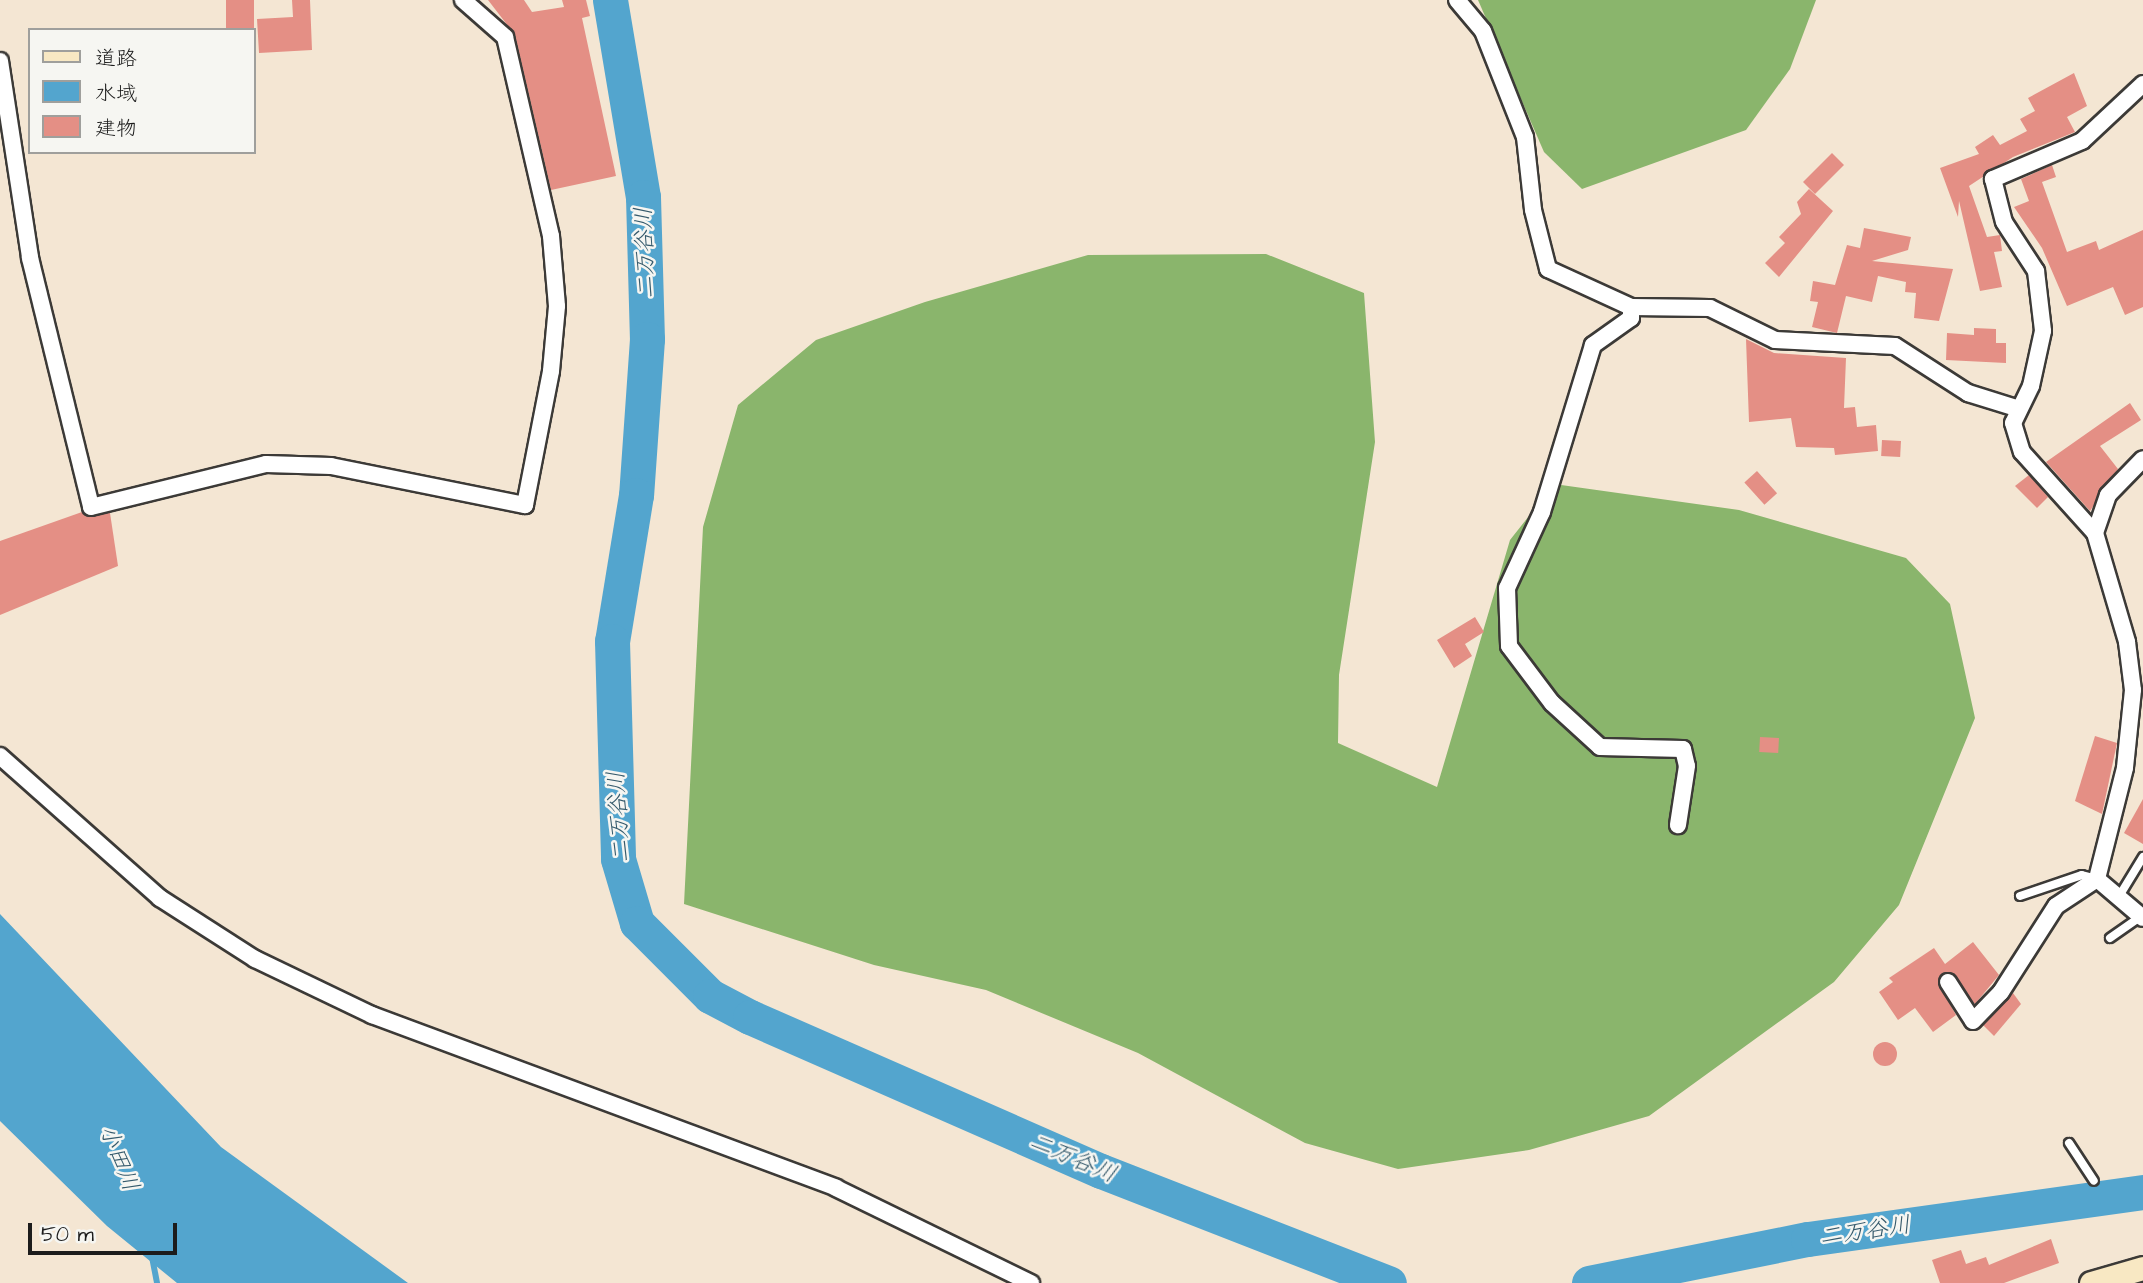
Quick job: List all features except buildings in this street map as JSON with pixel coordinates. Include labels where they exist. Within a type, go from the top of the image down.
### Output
[{"type":"main road","points":[[2091,1283],[2143,1268]]},
{"type":"street","points":[[0,61],[30,258],[92,507],[266,464],[331,466],[525,505],[551,371],[557,306],[551,236],[505,37],[463,0]]},
{"type":"street","points":[[1457,0],[1483,31],[1525,136],[1533,211],[1548,269],[1631,307],[1710,308],[1775,340],[1895,346],[1968,393],[2016,408]]},
{"type":"street","points":[[1948,982],[1973,1021],[2001,992],[2056,906],[2097,879],[2124,768],[2133,690],[2111,572],[2095,533],[2022,452],[2013,423],[2016,408],[2031,386],[2043,331],[2036,271],[1994,198],[1993,179],[2082,141],[2143,84]]},
{"type":"street","points":[[1631,307],[1631,318],[1593,345],[1588,357],[1542,512],[1507,588],[1509,646],[1552,703],[1600,747],[1683,749],[1687,765],[1678,825]]},
{"type":"street","points":[[2095,533],[2108,495],[2143,459]]},
{"type":"street","points":[[0,756],[160,898],[255,959],[372,1014],[836,1188],[1031,1283]]},
{"type":"street","points":[[2097,879],[2142,917]]},
{"type":"lane","points":[[2118,898],[2143,857]]},
{"type":"lane","points":[[2020,896],[2082,875],[2097,879]]},
{"type":"lane","points":[[2110,939],[2142,917]]},
{"type":"lane","points":[[2069,1143],[2094,1181]]},
{"type":"green space","points":[[1478,0],[1816,0],[1790,69],[1746,130],[1582,189],[1544,152]]},
{"type":"green space","points":[[1266,254],[1364,293],[1375,442],[1339,675],[1338,743],[1437,787],[1510,540],[1554,484],[1739,510],[1906,558],[1950,604],[1975,718],[1899,905],[1834,982],[1649,1116],[1529,1150],[1398,1169],[1305,1143],[1138,1053],[986,990],[874,965],[684,904],[703,527],[738,405],[816,340],[925,302],[1088,255]]},
{"type":"water","name":"小田川","points":[[0,914],[221,1147],[408,1283],[177,1283],[107,1226],[0,1121]]},
{"type":"waterway","name":"二万谷川","points":[[610,0],[643,197],[647,339],[636,495],[612,641],[618,859],[637,923],[710,996],[750,1017],[1101,1171],[1389,1283]]},
{"type":"waterway","name":"二万谷川","points":[[1589,1283],[1808,1239],[2143,1192]]},
{"type":"waterway","points":[[152,1257],[157,1283]]}]
